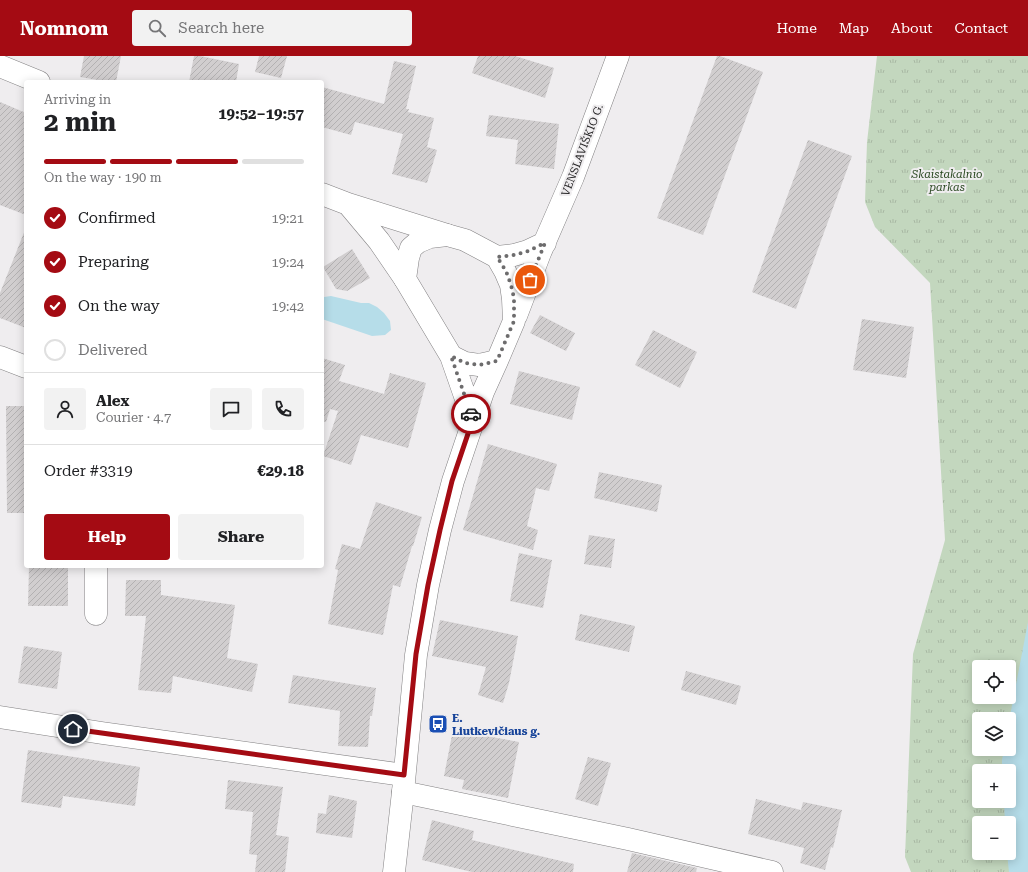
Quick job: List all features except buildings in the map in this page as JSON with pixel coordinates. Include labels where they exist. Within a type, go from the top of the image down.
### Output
[{"type":"main road","name":"VENSLAVIŠKIO G.","points":[[514,321],[573,177],[618,56]]},
{"type":"main road","points":[[0,66],[34,80]]},
{"type":"main road","points":[[324,195],[348,204],[465,240],[497,257],[506,271],[514,298],[514,321],[483,392],[452,481],[428,585],[416,654],[394,872]]},
{"type":"main road","points":[[348,204],[379,241],[405,279],[451,356],[473,419]]},
{"type":"main road","points":[[405,279],[411,248],[418,242],[430,237],[447,235]]},
{"type":"main road","points":[[497,257],[514,255],[528,251],[545,243]]},
{"type":"main road","points":[[451,356],[465,363],[479,365],[497,361]]},
{"type":"main road","points":[[0,357],[24,366]]},
{"type":"main road","points":[[96,568],[96,614]]},
{"type":"main road","points":[[0,716],[403,784],[628,839],[772,872]]},
{"type":"green space","name":"Skaistakalnio parkas","points":[[877,56],[1028,56],[1028,872],[911,872],[905,857],[913,654],[945,540],[930,283],[875,227],[865,202],[867,142]]},
{"type":"water","points":[[331,296],[361,303],[369,303],[384,313],[390,321],[391,330],[385,335],[372,336],[324,320],[324,297]]},
{"type":"water","points":[[1028,622],[1028,872],[1009,872],[1008,860],[1016,860],[1016,816],[1005,816],[1004,808],[1016,808],[1016,764],[1002,764],[1002,760],[1003,756],[1016,756],[1016,712],[1011,712],[1012,704],[1016,704],[1016,685]]},
{"type":"way so far","points":[[471,414],[451,356],[465,363],[479,365],[497,361],[514,321],[514,298],[506,271],[497,257],[514,255],[528,251],[545,243],[530,280]]},
{"type":"place","name":"E. Liutkevičiaus g.","points":[[438,724]]},
{"type":"route","points":[[73,729],[404,775],[416,654],[428,585],[452,481],[473,419],[471,414]]}]
